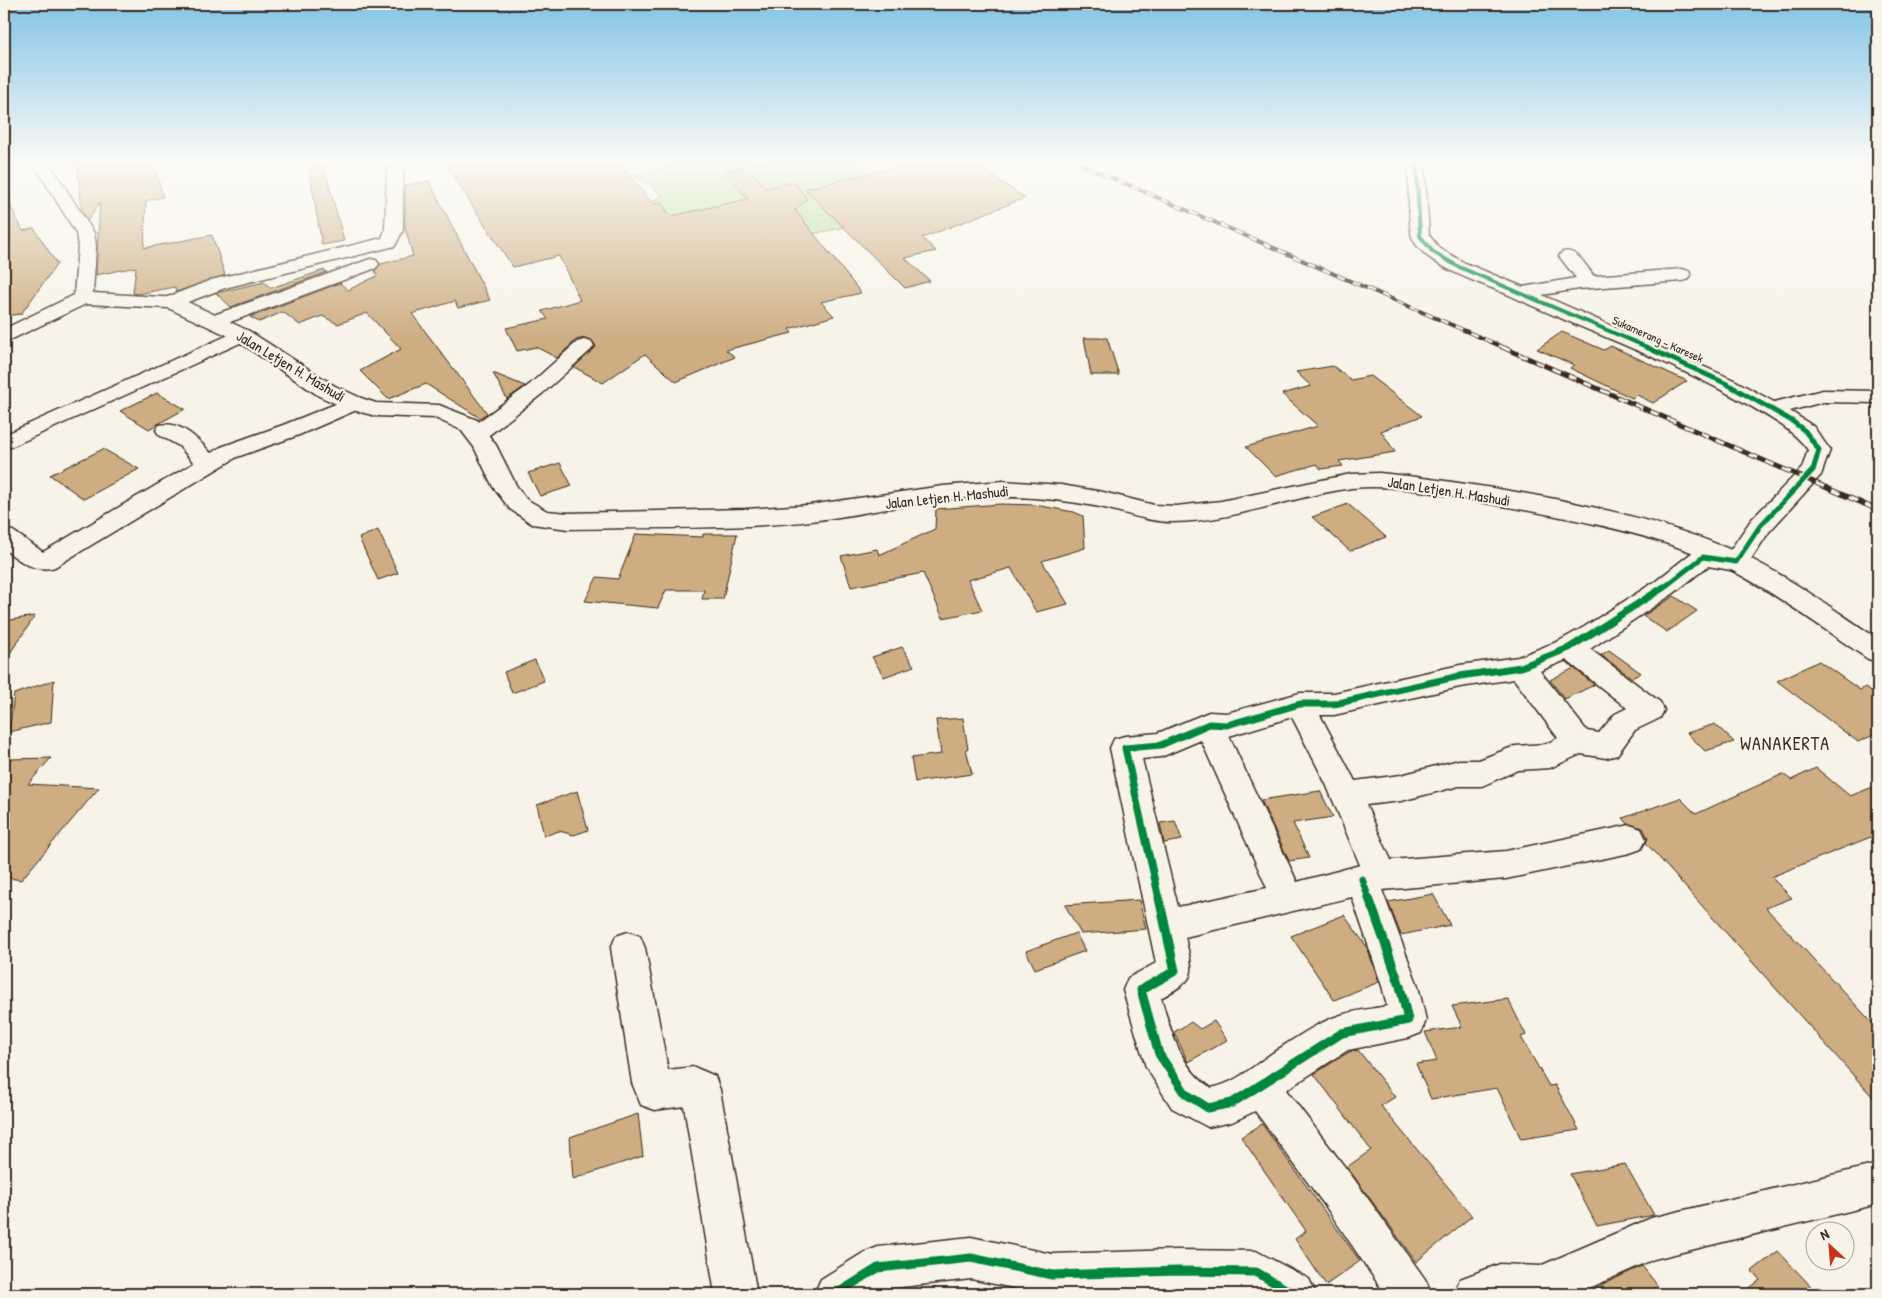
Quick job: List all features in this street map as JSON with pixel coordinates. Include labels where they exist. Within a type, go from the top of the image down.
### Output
[{"type":"street","points":[[4,337],[83,298],[87,246],[85,233],[78,222]]},
{"type":"street","points":[[172,302],[218,284],[389,242],[394,230],[394,222]]},
{"type":"street","name":"Sukamerang - Karesek","points":[[1418,222],[1420,236],[1425,245],[1444,260],[1677,360],[1772,409],[1805,431],[1819,450],[1813,470],[1760,526],[1736,562]]},
{"type":"street","points":[[1568,256],[1590,283]]},
{"type":"street","points":[[215,321],[370,264]]},
{"type":"street","points":[[1520,293],[1590,283],[1682,275]]},
{"type":"street","name":"Jalan Letjen H. Mashudi","points":[[83,298],[172,302],[242,335],[327,392],[353,403],[376,409],[439,412],[469,425],[485,445],[505,488],[518,504],[541,518],[568,521],[746,517],[809,513],[943,494],[1003,488],[1061,493],[1103,500],[1154,513],[1176,514],[1221,509],[1326,485],[1379,480],[1446,488],[1599,516],[1693,543],[1736,562],[1878,652]]},
{"type":"street","points":[[4,443],[242,335]]},
{"type":"street","points":[[476,434],[536,389],[584,346]]},
{"type":"street","points":[[1772,409],[1823,396],[1878,397]]},
{"type":"street","points":[[4,537],[37,560],[46,560],[236,449],[290,430],[353,403]]},
{"type":"street","points":[[167,430],[187,441],[208,464]]},
{"type":"street","points":[[1300,704],[1346,796],[1371,877],[1408,1020],[1342,1033],[1287,1066],[1260,1087],[1232,1103],[1208,1108],[1186,1094],[1159,1054],[1141,990],[1175,971],[1125,748],[1161,745],[1208,724],[1227,725],[1300,704],[1334,704],[1411,689],[1460,676],[1521,667],[1569,648],[1665,587],[1703,557],[1736,562]]},
{"type":"street","points":[[1346,796],[1401,788],[1459,773],[1482,773],[1515,758],[1550,756],[1578,742],[1606,746],[1625,722],[1650,710],[1569,648]]},
{"type":"street","points":[[1521,667],[1578,742]]},
{"type":"street","points":[[1208,724],[1288,899]]},
{"type":"street","points":[[1165,926],[1288,899],[1371,877],[1506,865],[1630,839]]},
{"type":"street","points":[[628,948],[651,1083],[655,1091],[694,1086],[701,1090],[736,1294]]},
{"type":"street","points":[[1260,1087],[1340,1193],[1410,1294]]},
{"type":"street","points":[[1475,1294],[1500,1285],[1543,1291],[1651,1239],[1878,1184]]},
{"type":"street","points":[[836,1294],[878,1268],[971,1258],[1052,1275],[1177,1271],[1256,1272],[1294,1294]]},
{"type":"green space","points":[[623,222],[863,222],[722,254],[614,228]]},
{"type":"building","points":[[4,222],[18,222],[23,231],[34,228],[57,264],[21,314],[4,316]]},
{"type":"building","points":[[99,222],[145,222],[144,248],[212,235],[225,275],[176,292],[175,287],[138,294],[133,293],[136,267],[96,275]]},
{"type":"building","points":[[318,222],[339,222],[344,241],[322,245]]},
{"type":"building","points":[[405,222],[450,222],[490,300],[458,308],[455,301],[412,314],[487,413],[480,418],[426,384],[388,399],[360,371],[401,349],[367,313],[338,324],[322,316],[300,325],[283,312],[259,322],[250,317],[340,283],[348,290],[377,276],[375,270],[381,264],[413,256]]},
{"type":"building","points":[[483,222],[804,222],[861,293],[821,302],[834,316],[789,329],[792,333],[726,350],[735,357],[676,382],[645,354],[603,383],[574,367],[596,347],[592,340],[585,338],[576,340],[557,358],[536,347],[517,351],[506,328],[548,319],[542,311],[580,300],[559,256],[513,267]]},
{"type":"building","points":[[838,222],[964,222],[922,238],[936,251],[905,258],[930,281],[905,288]]},
{"type":"building","points":[[324,270],[327,272],[231,307],[216,293],[264,282],[271,288]]},
{"type":"building","points":[[1562,332],[1604,350],[1611,346],[1687,381],[1653,403],[1637,395],[1632,398],[1570,368],[1574,365],[1537,349]]},
{"type":"building","points":[[1084,338],[1107,338],[1119,375],[1091,375]]},
{"type":"building","points":[[1333,366],[1351,380],[1370,376],[1422,416],[1381,431],[1395,452],[1339,461],[1343,466],[1321,469],[1317,464],[1275,476],[1246,447],[1318,426],[1282,394],[1311,386],[1296,372]]},
{"type":"building","points":[[493,373],[525,386],[507,399]]},
{"type":"building","points":[[157,393],[185,409],[149,429],[120,411]]},
{"type":"building","points":[[103,449],[139,469],[84,499],[50,475]]},
{"type":"building","points":[[560,463],[572,486],[540,496],[528,473]]},
{"type":"building","points":[[1000,504],[1035,505],[1074,512],[1083,516],[1085,548],[1042,561],[1068,604],[1036,612],[1011,568],[968,580],[982,610],[943,618],[923,573],[851,587],[841,556],[877,549],[879,555],[935,529],[936,509]]},
{"type":"building","points":[[1348,504],[1386,537],[1350,551],[1312,517]]},
{"type":"building","points":[[378,530],[398,573],[378,580],[359,538]]},
{"type":"building","points":[[636,534],[703,537],[703,534],[737,534],[723,599],[702,599],[704,590],[666,590],[658,608],[585,601],[597,577],[618,579]]},
{"type":"building","points":[[1674,596],[1697,611],[1667,632],[1643,616]]},
{"type":"building","points":[[35,616],[4,662],[4,621]]},
{"type":"building","points":[[902,647],[914,666],[884,677],[872,657]]},
{"type":"building","points":[[1609,650],[1641,673],[1632,678],[1601,655]]},
{"type":"building","points":[[535,660],[544,681],[512,693],[504,672]]},
{"type":"building","points":[[1819,661],[1860,690],[1866,687],[1878,696],[1878,733],[1858,742],[1777,681]]},
{"type":"building","points":[[1574,668],[1594,685],[1565,699],[1550,680]]},
{"type":"building","points":[[54,680],[51,722],[9,732],[14,694]]},
{"type":"building","points":[[963,718],[968,749],[966,749],[972,774],[915,782],[911,758],[941,754],[936,720]]},
{"type":"building","points":[[1715,724],[1734,742],[1705,751],[1687,733]]},
{"type":"building","points":[[51,758],[28,784],[99,788],[21,880],[4,877],[4,765],[9,759]]},
{"type":"building","points":[[1816,768],[1850,796],[1878,785],[1878,834],[1771,877],[1792,898],[1766,908],[1878,1029],[1878,1103],[1646,843],[1648,838],[1643,828],[1628,824],[1623,818],[1680,798],[1696,814],[1783,774],[1791,780]]},
{"type":"building","points":[[577,791],[588,830],[574,835],[559,831],[544,836],[537,805]]},
{"type":"building","points":[[1320,791],[1333,817],[1293,823],[1309,858],[1289,861],[1261,800]]},
{"type":"building","points":[[1175,821],[1182,840],[1164,843],[1160,823]]},
{"type":"building","points":[[1433,894],[1450,925],[1401,935],[1388,902]]},
{"type":"building","points":[[1139,900],[1146,929],[1081,934],[1065,905]]},
{"type":"building","points":[[1344,915],[1367,947],[1379,982],[1334,1000],[1291,936]]},
{"type":"building","points":[[1076,933],[1085,951],[1035,969],[1026,951]]},
{"type":"building","points":[[1508,999],[1526,1035],[1521,1037],[1549,1086],[1555,1085],[1579,1130],[1521,1139],[1497,1088],[1431,1099],[1416,1064],[1437,1061],[1425,1032],[1462,1027],[1452,1006]]},
{"type":"building","points":[[1214,1021],[1227,1040],[1188,1062],[1174,1032],[1191,1022],[1200,1029]]},
{"type":"building","points":[[1358,1050],[1395,1097],[1381,1106],[1472,1216],[1416,1262],[1347,1167],[1371,1150],[1314,1074],[1349,1052]]},
{"type":"building","points":[[638,1114],[643,1156],[573,1179],[570,1137]]},
{"type":"building","points":[[1262,1124],[1360,1261],[1326,1285],[1295,1239],[1306,1231],[1241,1137]]},
{"type":"building","points":[[1625,1164],[1654,1215],[1597,1226],[1570,1174]]},
{"type":"building","points":[[1778,1251],[1818,1294],[1742,1294],[1760,1280],[1752,1271]]},
{"type":"building","points":[[1642,1266],[1658,1286],[1647,1294],[1582,1294]]},
{"type":"railway","points":[[1213,222],[1505,348]]},
{"type":"railway","points":[[1502,347],[1878,510]]},
{"type":"cycle path","points":[[1362,879],[1400,986],[1408,1020],[1342,1033],[1287,1066],[1260,1087],[1232,1103],[1208,1108],[1186,1094],[1159,1054],[1141,990],[1175,971],[1125,748],[1161,745],[1209,724],[1227,725],[1300,704],[1334,704],[1460,676],[1521,667],[1569,648],[1594,634],[1665,587],[1703,557],[1736,562],[1760,526],[1813,470],[1819,450],[1805,431],[1792,421],[1727,384],[1614,332],[1459,267],[1433,252],[1420,236],[1419,222]]},
{"type":"cycle path","points":[[836,1294],[878,1268],[971,1258],[1052,1275],[1177,1271],[1256,1272],[1294,1294]]},
{"type":"district","name":"WANAKERTA","points":[[1785,743]]}]
